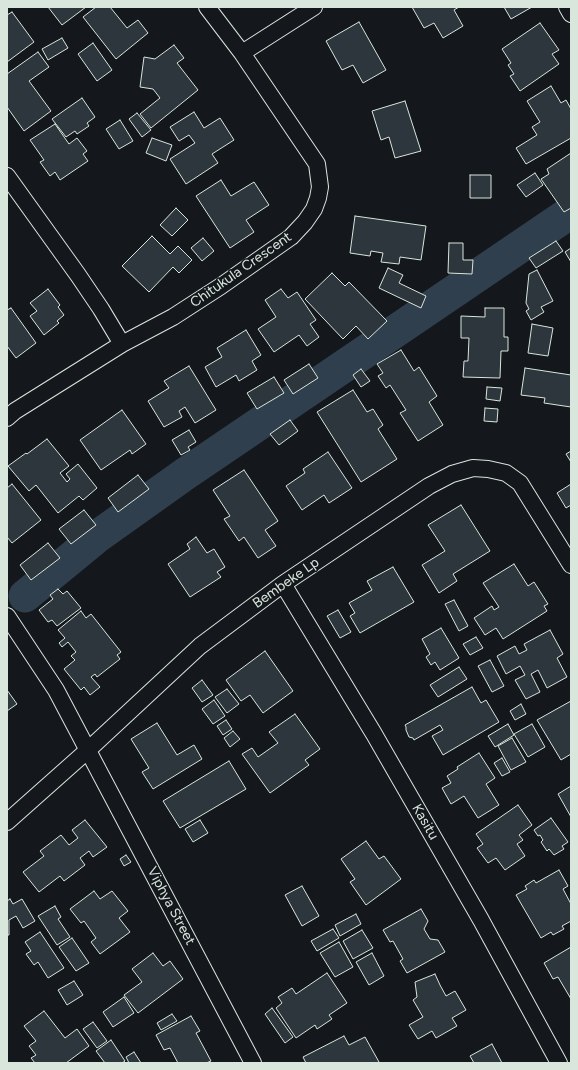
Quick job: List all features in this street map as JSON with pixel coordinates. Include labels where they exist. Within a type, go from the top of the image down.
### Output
[{"type":"street","name":"Chitukula Crescent","points":[[7,418],[15,411],[122,344],[173,317],[221,286],[291,237],[305,222],[314,209],[320,187],[317,164],[242,53],[207,7]]},
{"type":"street","points":[[242,53],[314,7]]},
{"type":"street","points":[[567,7],[571,14]]},
{"type":"street","points":[[7,176],[78,275],[122,344]]},
{"type":"street","name":"Bembeke Lp","points":[[7,822],[88,750],[200,646],[283,584],[429,486],[452,474],[473,468],[488,469],[506,473],[520,483],[571,565]]},
{"type":"street","name":"Kasitu","points":[[283,584],[374,734],[481,920],[559,1063]]},
{"type":"street","name":"Viphya Street","points":[[7,616],[56,690],[253,1063]]},
{"type":"building","points":[[48,7],[86,7],[62,25]]},
{"type":"building","points":[[96,7],[110,7],[127,28],[138,20],[148,33],[116,59],[83,17]]},
{"type":"building","points":[[412,7],[459,7],[454,10],[463,26],[443,38],[434,23],[424,28]]},
{"type":"building","points":[[504,7],[532,7],[511,19]]},
{"type":"building","points":[[12,12],[34,42],[7,62],[7,15]]},
{"type":"building","points":[[359,22],[386,70],[363,83],[353,65],[342,70],[326,41]]},
{"type":"building","points":[[540,23],[559,50],[552,54],[559,64],[520,91],[510,76],[514,74],[508,65],[511,63],[502,49]]},
{"type":"building","points":[[62,38],[68,48],[48,60],[42,49]]},
{"type":"building","points":[[93,43],[112,70],[97,81],[78,54]]},
{"type":"building","points":[[174,45],[184,58],[177,63],[198,90],[151,128],[140,114],[160,98],[153,89],[140,87],[144,57],[155,59]]},
{"type":"building","points":[[38,52],[49,67],[29,81],[51,111],[24,131],[7,107],[7,74]]},
{"type":"building","points":[[551,86],[561,103],[566,100],[571,109],[571,138],[526,164],[516,148],[537,135],[532,127],[540,122],[527,101]]},
{"type":"building","points":[[82,98],[95,117],[87,123],[89,126],[77,134],[75,131],[66,137],[52,119]]},
{"type":"building","points":[[405,101],[421,151],[395,158],[389,137],[381,140],[372,111]]},
{"type":"building","points":[[194,112],[204,128],[220,118],[234,140],[212,154],[218,163],[186,184],[170,159],[195,143],[189,135],[179,141],[170,127]]},
{"type":"building","points":[[137,113],[151,130],[142,137],[129,119]]},
{"type":"building","points":[[120,120],[133,141],[119,149],[106,129]]},
{"type":"building","points":[[55,124],[69,144],[77,138],[87,151],[83,154],[88,161],[60,180],[55,172],[50,176],[40,162],[44,160],[30,140]]},
{"type":"building","points":[[152,138],[172,145],[166,161],[146,153]]},
{"type":"building","points":[[571,153],[571,208],[564,212],[541,179],[549,174],[547,169]]},
{"type":"building","points":[[535,173],[543,185],[526,197],[517,185]]},
{"type":"building","points":[[470,175],[491,175],[491,198],[470,198]]},
{"type":"building","points":[[221,180],[231,196],[254,182],[269,205],[246,220],[254,232],[230,248],[196,196]]},
{"type":"building","points":[[176,208],[188,220],[172,236],[160,225]]},
{"type":"building","points":[[355,216],[426,226],[421,260],[400,257],[399,264],[381,262],[383,253],[371,251],[370,256],[350,253]]},
{"type":"building","points":[[152,236],[170,254],[178,246],[192,260],[179,273],[173,267],[149,292],[122,266]]},
{"type":"building","points":[[203,238],[214,251],[202,261],[191,248]]},
{"type":"building","points":[[556,241],[563,251],[536,268],[529,258]]},
{"type":"building","points":[[449,243],[463,243],[463,260],[473,260],[472,274],[448,273]]},
{"type":"building","points":[[571,248],[571,262],[565,252]]},
{"type":"building","points":[[388,268],[403,275],[399,283],[426,296],[421,308],[379,288]]},
{"type":"building","points":[[537,270],[553,301],[541,307],[544,312],[531,320],[526,311],[529,309],[526,303],[529,274]]},
{"type":"building","points":[[332,273],[345,286],[349,282],[387,321],[368,339],[356,326],[343,339],[305,299]]},
{"type":"building","points":[[48,289],[60,305],[58,307],[64,315],[57,321],[59,323],[44,335],[30,316],[37,311],[30,303]]},
{"type":"building","points":[[281,289],[288,298],[297,292],[316,320],[310,324],[319,337],[307,346],[299,335],[274,352],[258,329],[276,317],[265,300]]},
{"type":"building","points":[[11,308],[36,343],[16,358],[7,346],[7,310]]},
{"type":"building","points":[[485,308],[504,308],[504,337],[508,337],[508,351],[501,351],[500,378],[463,377],[464,361],[468,361],[469,338],[461,338],[461,316],[485,317]]},
{"type":"building","points":[[532,324],[553,328],[548,356],[528,353]]},
{"type":"building","points":[[246,330],[261,355],[252,361],[257,370],[239,381],[236,375],[216,387],[205,367],[222,357],[217,348]]},
{"type":"building","points":[[401,350],[414,371],[419,367],[437,396],[429,402],[443,425],[418,441],[400,413],[406,410],[390,385],[386,388],[378,376],[383,373],[377,364]]},
{"type":"building","points":[[309,364],[318,378],[293,394],[284,380]]},
{"type":"building","points":[[189,366],[216,410],[195,423],[185,407],[179,411],[182,417],[164,427],[148,401],[169,388],[164,381]]},
{"type":"building","points":[[525,368],[571,375],[571,407],[544,403],[545,398],[521,395]]},
{"type":"building","points":[[361,369],[370,381],[361,387],[353,375]]},
{"type":"building","points":[[274,377],[284,393],[257,409],[247,393]]},
{"type":"building","points":[[487,387],[502,388],[500,401],[486,399]]},
{"type":"building","points":[[353,390],[367,412],[373,409],[383,425],[378,429],[397,459],[361,482],[317,412]]},
{"type":"building","points":[[485,408],[498,409],[497,422],[484,421]]},
{"type":"building","points":[[122,410],[146,444],[132,454],[130,450],[101,470],[80,440]]},
{"type":"building","points":[[290,420],[298,431],[279,445],[270,434]]},
{"type":"building","points":[[189,430],[196,442],[188,447],[190,450],[181,455],[172,440]]},
{"type":"building","points":[[47,439],[69,466],[60,473],[67,482],[70,479],[66,474],[78,464],[97,488],[83,500],[79,496],[58,513],[36,485],[29,491],[8,466]]},
{"type":"building","points":[[571,451],[571,462],[566,454]]},
{"type":"building","points":[[328,452],[352,488],[329,503],[324,495],[302,510],[286,486],[305,473],[303,469]]},
{"type":"building","points":[[244,470],[278,521],[265,530],[276,546],[258,558],[244,537],[239,541],[224,519],[230,516],[213,490]]},
{"type":"building","points":[[138,475],[149,489],[118,512],[108,498]]},
{"type":"building","points":[[12,484],[41,520],[12,543],[7,537],[7,488]]},
{"type":"building","points":[[571,484],[571,505],[566,508],[557,493]]},
{"type":"building","points":[[461,505],[490,551],[453,574],[457,581],[439,593],[422,565],[445,551],[428,525]]},
{"type":"building","points":[[84,510],[96,525],[71,544],[59,529]]},
{"type":"building","points":[[196,537],[207,553],[214,549],[225,567],[217,572],[221,577],[190,597],[168,564],[190,549],[187,544]]},
{"type":"building","points":[[48,543],[60,558],[31,580],[20,565]]},
{"type":"building","points":[[514,564],[528,586],[534,582],[548,604],[544,606],[547,611],[503,639],[496,628],[485,635],[474,618],[492,606],[494,610],[499,607],[483,583]]},
{"type":"building","points":[[393,567],[414,602],[360,633],[350,616],[355,613],[349,603],[372,590],[367,581]]},
{"type":"building","points":[[58,589],[63,594],[67,591],[81,608],[57,626],[52,620],[48,622],[39,610],[53,599],[50,595]]},
{"type":"building","points":[[454,600],[468,626],[459,631],[445,604]]},
{"type":"building","points":[[338,610],[351,632],[340,638],[327,616]]},
{"type":"building","points":[[81,611],[86,618],[91,614],[121,652],[117,655],[120,659],[97,677],[95,674],[91,677],[100,687],[90,695],[84,687],[81,690],[64,669],[75,660],[71,656],[76,652],[68,642],[62,647],[59,643],[65,638],[58,630]]},
{"type":"building","points":[[441,628],[459,658],[440,670],[435,662],[431,665],[426,657],[430,654],[422,639]]},
{"type":"building","points":[[550,630],[563,654],[557,658],[567,677],[547,688],[538,670],[531,674],[540,692],[526,699],[515,680],[525,675],[520,666],[506,674],[497,656],[515,646],[519,654],[527,650],[524,644]]},
{"type":"building","points":[[476,637],[483,648],[470,655],[463,644]]},
{"type":"building","points":[[265,651],[293,691],[263,713],[250,695],[241,701],[226,680]]},
{"type":"building","points":[[490,660],[504,686],[492,692],[478,666]]},
{"type":"building","points":[[459,667],[467,679],[438,697],[430,685]]},
{"type":"building","points":[[202,680],[213,695],[202,702],[192,688]]},
{"type":"building","points":[[472,687],[481,703],[486,700],[499,722],[443,755],[432,736],[443,730],[440,725],[414,740],[413,738],[409,737],[405,725]]},
{"type":"building","points":[[227,689],[239,704],[227,713],[215,697]]},
{"type":"building","points":[[7,690],[17,704],[7,711]]},
{"type":"building","points":[[214,700],[225,716],[213,724],[202,709]]},
{"type":"building","points":[[571,701],[571,754],[561,760],[537,720]]},
{"type":"building","points":[[521,704],[526,714],[515,720],[510,711]]},
{"type":"building","points":[[295,714],[320,749],[305,760],[309,765],[270,793],[242,754],[252,748],[258,757],[278,743],[269,732]]},
{"type":"building","points":[[226,720],[232,729],[223,735],[217,726]]},
{"type":"building","points":[[157,723],[177,755],[194,745],[202,759],[153,789],[142,772],[149,768],[131,739]]},
{"type":"building","points":[[508,724],[514,735],[495,747],[488,736]]},
{"type":"building","points":[[532,724],[545,747],[528,757],[514,734]]},
{"type":"building","points":[[233,731],[240,739],[230,747],[224,738]]},
{"type":"building","points":[[512,738],[526,762],[511,770],[498,746]]},
{"type":"building","points":[[479,753],[495,778],[486,784],[499,805],[478,818],[464,796],[451,804],[442,788],[451,783],[447,776],[458,769],[457,767]]},
{"type":"building","points":[[502,758],[510,772],[502,776],[494,763]]},
{"type":"building","points":[[229,761],[246,789],[180,828],[163,801]]},
{"type":"building","points":[[571,786],[571,817],[558,794]]},
{"type":"building","points":[[518,805],[532,825],[519,835],[523,840],[517,844],[525,856],[505,870],[496,858],[488,863],[477,848],[483,844],[476,834]]},
{"type":"building","points":[[551,818],[568,842],[562,846],[564,849],[554,855],[549,849],[547,851],[541,842],[543,840],[540,835],[538,836],[534,830]]},
{"type":"building","points":[[85,820],[107,847],[93,857],[89,851],[80,858],[85,865],[64,881],[60,876],[39,892],[23,872],[44,856],[40,851],[61,835],[69,845],[78,838],[72,830]]},
{"type":"building","points":[[200,820],[208,833],[193,842],[185,829]]},
{"type":"building","points":[[366,841],[379,859],[384,856],[401,879],[366,905],[350,882],[355,879],[341,859]]},
{"type":"building","points":[[126,855],[131,862],[124,866],[120,859]]},
{"type":"building","points":[[559,870],[568,886],[563,889],[571,904],[571,921],[562,926],[564,929],[553,935],[551,932],[541,938],[516,895],[527,889],[525,886],[534,880],[536,883]]},
{"type":"building","points":[[302,886],[319,916],[302,926],[285,895]]},
{"type":"building","points":[[94,891],[100,899],[112,891],[128,911],[119,918],[130,932],[100,954],[91,942],[96,938],[84,921],[81,923],[70,909]]},
{"type":"building","points":[[10,899],[13,904],[22,899],[35,921],[23,928],[16,916],[9,920],[9,935],[7,935],[7,901]]},
{"type":"building","points":[[55,906],[61,917],[58,919],[70,937],[57,945],[38,916]]},
{"type":"building","points":[[421,909],[428,921],[424,929],[430,939],[438,940],[445,952],[407,973],[400,961],[403,959],[393,941],[390,942],[383,930]]},
{"type":"building","points":[[356,914],[361,924],[340,936],[335,925]]},
{"type":"building","points":[[333,929],[339,938],[317,951],[311,941]]},
{"type":"building","points":[[362,930],[373,948],[353,959],[343,941]]},
{"type":"building","points":[[40,932],[64,968],[48,978],[38,962],[34,965],[26,954],[31,951],[25,942]]},
{"type":"building","points":[[72,938],[89,963],[76,971],[59,947]]},
{"type":"building","points":[[339,942],[353,967],[335,977],[320,953]]},
{"type":"building","points":[[571,947],[571,999],[558,977],[553,979],[544,963]]},
{"type":"building","points":[[153,953],[163,966],[170,961],[183,979],[138,1013],[124,995],[142,982],[132,969]]},
{"type":"building","points":[[372,953],[384,976],[369,985],[356,962]]},
{"type":"building","points":[[327,973],[347,1003],[329,1015],[332,1019],[317,1029],[315,1025],[296,1038],[276,1008],[282,1003],[278,997],[292,988],[296,994]]},
{"type":"building","points":[[435,974],[446,996],[455,991],[466,1010],[452,1018],[457,1026],[436,1038],[432,1031],[418,1039],[409,1025],[423,1017],[413,1000],[417,997],[415,982]]},
{"type":"building","points":[[74,981],[83,995],[67,1005],[58,990]]},
{"type":"building","points":[[124,997],[134,1013],[113,1027],[103,1012]]},
{"type":"building","points":[[272,1008],[293,1037],[285,1043],[265,1014]]},
{"type":"building","points":[[44,1011],[65,1038],[77,1029],[89,1046],[66,1063],[35,1063],[31,1058],[36,1055],[29,1046],[36,1041],[24,1026]]},
{"type":"building","points":[[172,1014],[177,1021],[161,1030],[157,1023]]},
{"type":"building","points":[[191,1016],[200,1031],[196,1033],[211,1061],[206,1063],[178,1063],[170,1048],[164,1050],[156,1035]]},
{"type":"building","points":[[93,1022],[107,1041],[97,1048],[83,1029]]},
{"type":"building","points":[[344,1036],[349,1045],[365,1037],[379,1062],[306,1063],[303,1057]]},
{"type":"building","points":[[111,1040],[125,1061],[122,1063],[105,1063],[96,1051]]},
{"type":"building","points":[[492,1044],[502,1063],[474,1063],[470,1056]]},
{"type":"building","points":[[134,1052],[141,1063],[129,1063],[126,1057]]},
{"type":"waterway","points":[[25,596],[98,536],[185,474],[571,212]]}]
